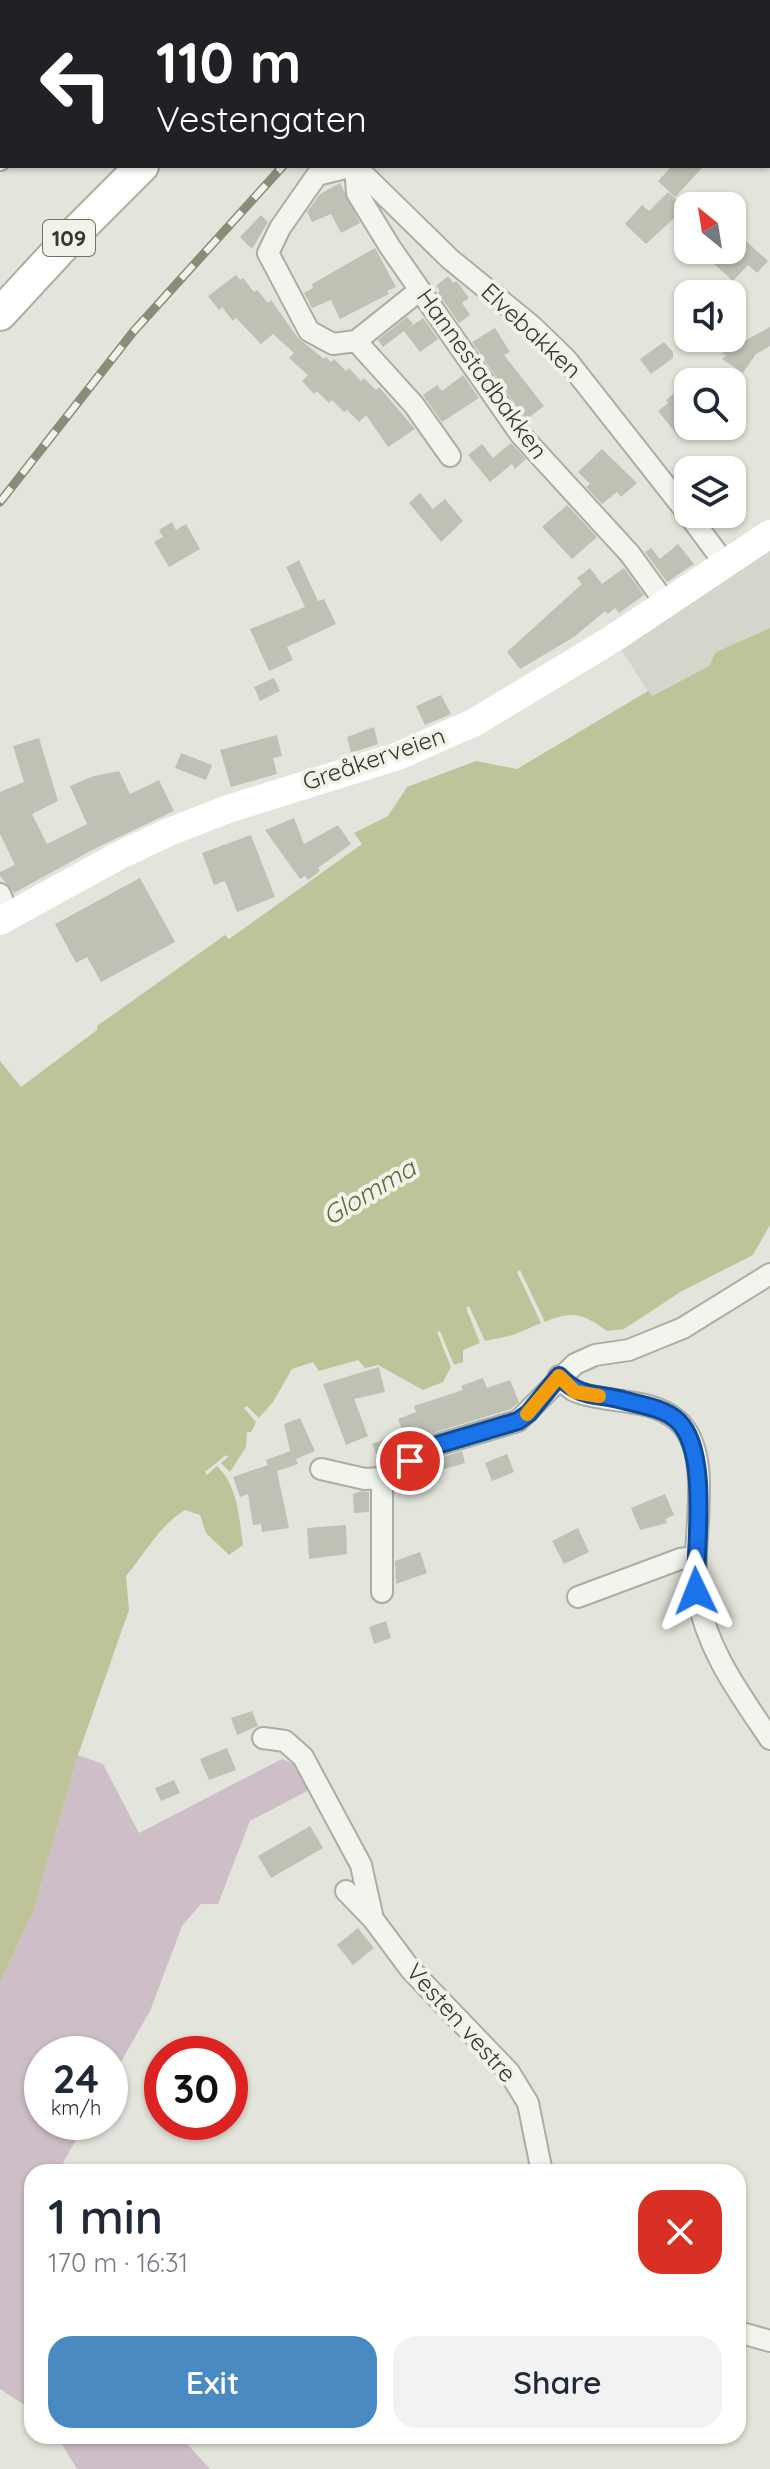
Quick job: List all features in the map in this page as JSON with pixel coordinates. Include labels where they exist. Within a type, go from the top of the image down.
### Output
[{"type":"main road","name":"109","points":[[0,314],[140,168]]},
{"type":"main road","name":"Greåkerveien","points":[[3,910],[169,832],[228,809],[398,756],[447,735],[538,686],[667,605],[770,534]]},
{"type":"street","points":[[346,168],[317,175],[280,228],[268,253],[309,331],[333,344],[356,341],[420,290]]},
{"type":"street","name":"Hannestadbakken","points":[[354,168],[357,193],[521,435],[630,554],[667,605]]},
{"type":"street","name":"Elvebakken","points":[[356,168],[450,259],[532,326],[566,359],[674,496]]},
{"type":"street","points":[[356,341],[414,405],[450,456]]},
{"type":"street","name":"Elvebakken","points":[[698,528],[726,565]]},
{"type":"street","points":[[321,1469],[365,1479],[382,1478],[427,1448],[518,1421],[529,1413],[559,1376],[575,1364],[595,1355],[629,1350],[683,1328],[770,1274]]},
{"type":"street","points":[[559,1376],[575,1392],[620,1399],[659,1410],[678,1421],[697,1458],[696,1591],[717,1658],[770,1739]]},
{"type":"street","points":[[382,1478],[382,1592]]},
{"type":"street","points":[[578,1597],[680,1559],[695,1557]]},
{"type":"street","points":[[263,1738],[285,1741],[303,1757],[361,1865],[373,1919]]},
{"type":"street","name":"Vesten vestre","points":[[346,1891],[373,1919],[411,1970],[509,2072],[528,2103],[540,2164]]},
{"type":"street","points":[[746,2334],[770,2341]]},
{"type":"shaded area","points":[[770,534],[770,628],[717,652],[709,666],[651,696],[614,638]]},
{"type":"shaded area","points":[[78,1755],[103,1764],[139,1833],[282,1759],[302,1767],[313,1788],[250,1821],[218,1904],[201,1904],[182,1926],[150,2011],[128,2050],[128,2036],[24,2036],[24,2140],[76,2140],[62,2164],[24,2164],[24,2405],[0,2389],[0,1983],[34,1909]]},
{"type":"shaded area","points":[[62,2444],[187,2444],[210,2469],[77,2469]]},
{"type":"water","name":"Glomma","points":[[770,628],[770,1225],[753,1255],[682,1291],[624,1329],[607,1331],[578,1316],[563,1316],[545,1322],[520,1270],[517,1272],[541,1323],[513,1335],[485,1341],[469,1306],[466,1308],[480,1343],[463,1350],[463,1362],[454,1365],[440,1331],[437,1332],[451,1367],[443,1382],[423,1390],[378,1365],[365,1368],[358,1360],[319,1371],[313,1362],[292,1369],[273,1402],[259,1418],[247,1406],[244,1408],[256,1422],[251,1432],[247,1432],[246,1447],[230,1472],[221,1463],[228,1457],[226,1455],[205,1472],[207,1475],[217,1466],[229,1483],[236,1502],[243,1545],[229,1555],[206,1533],[200,1515],[185,1510],[160,1532],[126,1576],[129,1610],[78,1755],[34,1909],[0,1983],[0,1061],[21,1087],[97,1030],[97,1026],[225,935],[229,939],[362,844],[354,833],[388,816],[407,787],[476,761],[517,769],[648,691],[652,696],[709,666],[716,652]]},
{"type":"building","points":[[670,168],[702,168],[680,192],[674,192],[674,196],[658,181]]},
{"type":"building","points":[[340,183],[360,223],[341,233],[331,214],[312,222],[307,212],[320,194]]},
{"type":"building","points":[[668,192],[674,198],[674,218],[646,244],[625,224],[642,205],[649,211]]},
{"type":"building","points":[[261,215],[268,222],[252,249],[240,237]]},
{"type":"building","points":[[746,241],[768,261],[757,273],[748,265],[732,280],[714,264],[746,264]]},
{"type":"building","points":[[375,248],[396,287],[387,291],[389,294],[340,319],[331,300],[312,308],[304,293],[313,288],[312,284]]},
{"type":"building","points":[[236,275],[240,280],[243,278],[254,292],[257,290],[268,303],[271,300],[298,338],[324,359],[326,357],[331,362],[334,359],[346,371],[349,368],[361,381],[364,378],[376,390],[379,387],[415,429],[388,447],[366,415],[359,422],[332,400],[329,403],[317,391],[314,394],[302,381],[308,375],[289,358],[294,353],[273,334],[261,344],[236,318],[233,321],[222,307],[219,310],[208,296]]},
{"type":"building","points":[[448,276],[453,283],[456,281],[459,284],[469,298],[462,303],[470,315],[459,323],[436,286]]},
{"type":"building","points":[[407,317],[413,324],[383,347],[378,340]]},
{"type":"building","points":[[423,318],[438,339],[420,352],[404,331]]},
{"type":"building","points":[[770,327],[770,346],[756,354],[746,369],[736,368],[722,359],[727,355],[721,354],[725,352],[746,352],[746,340]]},
{"type":"building","points":[[495,328],[510,352],[504,355],[544,406],[526,420],[472,342]]},
{"type":"building","points":[[664,342],[673,352],[673,358],[651,374],[640,359]]},
{"type":"building","points":[[463,375],[479,398],[442,422],[423,395],[437,385],[442,391]]},
{"type":"building","points":[[674,393],[674,431],[658,411],[668,403],[666,400]]},
{"type":"building","points":[[511,443],[526,459],[515,469],[512,464],[490,482],[468,455],[482,444],[493,458]]},
{"type":"building","points":[[602,449],[637,483],[621,497],[617,492],[602,504],[586,487],[590,484],[578,472]]},
{"type":"building","points":[[420,493],[433,509],[445,499],[463,521],[441,542],[409,503]]},
{"type":"building","points":[[567,505],[597,537],[572,559],[542,527]]},
{"type":"building","points":[[172,522],[176,530],[186,524],[200,549],[169,567],[154,542],[163,537],[159,530]]},
{"type":"building","points":[[678,544],[694,564],[667,582],[645,552],[651,548],[660,559]]},
{"type":"building","points":[[299,560],[318,601],[324,599],[336,624],[287,647],[293,660],[269,671],[250,629],[305,607],[286,567]]},
{"type":"building","points":[[590,568],[602,584],[624,568],[644,595],[619,613],[615,608],[608,614],[605,611],[574,637],[520,669],[507,652],[582,584],[577,578]]},
{"type":"building","points":[[274,678],[280,691],[260,701],[254,687]]},
{"type":"building","points":[[441,695],[451,714],[425,725],[416,706]]},
{"type":"building","points":[[374,727],[378,744],[351,753],[347,737]]},
{"type":"building","points":[[277,735],[282,756],[273,758],[277,774],[231,787],[220,750]]},
{"type":"building","points":[[39,738],[58,801],[32,814],[47,844],[87,824],[70,786],[94,776],[119,771],[130,794],[159,780],[174,811],[94,849],[14,893],[0,876],[0,872],[15,865],[0,834],[0,792],[24,782],[13,746]]},
{"type":"building","points":[[181,753],[212,765],[206,780],[175,768]]},
{"type":"building","points":[[294,818],[304,844],[338,825],[351,844],[318,868],[320,871],[308,880],[305,876],[300,879],[265,830]]},
{"type":"building","points":[[251,835],[275,897],[237,912],[225,881],[214,885],[202,853]]},
{"type":"building","points":[[140,878],[175,942],[101,982],[87,957],[76,963],[55,924]]},
{"type":"building","points":[[379,1367],[385,1392],[354,1399],[368,1436],[346,1445],[323,1384]]},
{"type":"building","points":[[483,1378],[487,1388],[510,1380],[519,1402],[511,1409],[423,1436],[380,1463],[372,1444],[403,1432],[398,1419],[416,1412],[414,1406],[463,1390],[461,1386]]},
{"type":"building","points":[[300,1418],[315,1451],[296,1459],[298,1464],[277,1471],[289,1528],[262,1532],[261,1524],[253,1525],[248,1494],[240,1497],[233,1477],[268,1465],[266,1460],[290,1451],[284,1424]]},
{"type":"building","points":[[462,1451],[465,1463],[434,1472],[431,1461]]},
{"type":"building","points":[[507,1454],[514,1472],[492,1481],[485,1463]]},
{"type":"building","points":[[369,1492],[369,1512],[354,1513],[353,1494]]},
{"type":"building","points":[[665,1494],[674,1515],[665,1519],[667,1523],[640,1530],[631,1508]]},
{"type":"building","points":[[346,1525],[347,1554],[309,1559],[307,1528]]},
{"type":"building","points":[[578,1528],[589,1552],[564,1564],[552,1541]]},
{"type":"building","points":[[420,1552],[427,1573],[396,1584],[395,1561]]},
{"type":"building","points":[[386,1621],[391,1638],[374,1644],[369,1627]]},
{"type":"building","points":[[252,1711],[258,1726],[237,1735],[231,1718]]},
{"type":"building","points":[[227,1748],[236,1770],[209,1780],[200,1759]]},
{"type":"building","points":[[174,1780],[180,1793],[161,1801],[155,1788]]},
{"type":"building","points":[[310,1826],[323,1848],[271,1878],[258,1856]]},
{"type":"building","points":[[358,1928],[374,1948],[353,1965],[337,1945]]},
{"type":"railway","points":[[0,502],[133,332],[281,168]]},
{"type":"slow traffic","points":[[527,1414],[559,1376],[575,1392],[599,1396]]},
{"type":"route","points":[[410,1461],[427,1448],[518,1421],[529,1413],[559,1376],[575,1392],[620,1399],[659,1410],[678,1421],[691,1440],[697,1458],[696,1591]]}]
